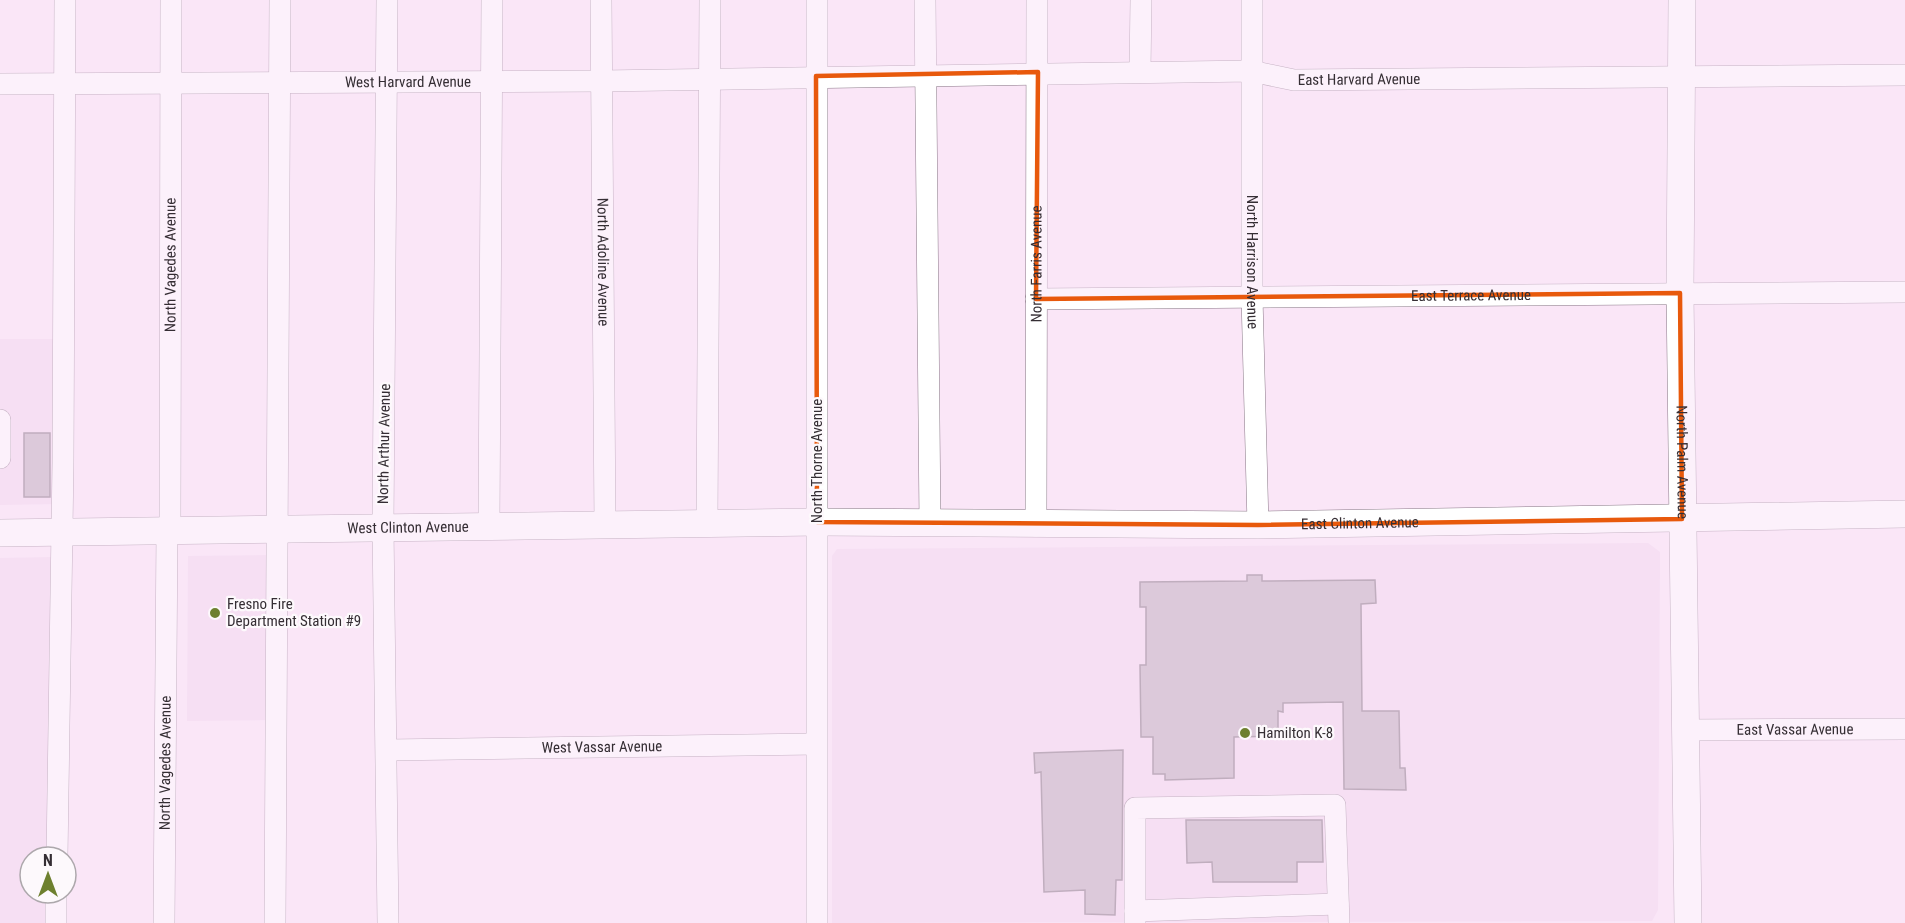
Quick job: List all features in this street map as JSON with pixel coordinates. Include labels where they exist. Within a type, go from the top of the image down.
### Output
[{"type":"main road","name":"North Palm Avenue","points":[[1682,0],[1680,293],[1688,923]]},
{"type":"main road","name":"East Clinton Avenue","points":[[817,522],[1036,526],[1258,525],[1905,514]]},
{"type":"main road","name":"West Clinton Avenue","points":[[0,533],[817,522]]},
{"type":"street","points":[[57,845],[65,0]]},
{"type":"street","name":"North Vagedes Avenue","points":[[164,923],[171,0]]},
{"type":"street","points":[[275,923],[280,0]]},
{"type":"street","name":"North Arthur Avenue","points":[[387,0],[383,527],[388,750],[388,923]]},
{"type":"street","points":[[489,526],[492,0]]},
{"type":"street","name":"North Adoline Avenue","points":[[602,0],[605,525]]},
{"type":"street","points":[[707,524],[710,0]]},
{"type":"street","name":"North Thorne Avenue","points":[[817,0],[817,923]]},
{"type":"street","points":[[925,0],[930,523]]},
{"type":"street","name":"North Farris Avenue","points":[[1036,526],[1037,0]]},
{"type":"street","points":[[1140,71],[1141,0]]},
{"type":"street","name":"North Harrison Avenue","points":[[1252,0],[1252,297],[1258,525]]},
{"type":"street","name":"East Harvard Avenue","points":[[816,76],[1251,70],[1294,80],[1905,75]]},
{"type":"street","name":"West Harvard Avenue","points":[[0,84],[602,81],[816,76]]},
{"type":"street","name":"East Terrace Avenue","points":[[1036,299],[1905,292]]},
{"type":"street","points":[[0,420],[0,458]]},
{"type":"street","name":"East Vassar Avenue","points":[[1684,730],[1905,729]]},
{"type":"street","name":"West Vassar Avenue","points":[[388,750],[816,744]]},
{"type":"street","points":[[1335,805],[1338,914],[1135,917],[1135,808],[1335,805]]},
{"type":"street","points":[[56,905],[56,923]]},
{"type":"highlighted area","points":[[1038,72],[1036,299],[1680,293],[1682,519],[1258,525],[817,522],[816,76]]},
{"type":"shaded area","points":[[0,339],[60,339],[59,504],[0,505]]},
{"type":"shaded area","name":"Hamilton K-8","points":[[1648,543],[1660,552],[1658,910],[1652,921],[832,923],[832,556],[837,549]]},
{"type":"shaded area","points":[[272,555],[271,720],[187,721],[188,556]]},
{"type":"shaded area","points":[[54,557],[53,845],[18,845],[18,905],[53,905],[52,923],[0,923],[0,558]]},
{"type":"building","points":[[24,433],[50,433],[50,497],[24,497]]},
{"type":"building","points":[[1247,575],[1262,575],[1262,581],[1375,580],[1376,603],[1361,604],[1362,711],[1399,711],[1400,768],[1405,768],[1406,790],[1344,789],[1343,702],[1283,703],[1283,712],[1278,711],[1278,736],[1234,737],[1234,778],[1165,780],[1165,774],[1153,774],[1153,737],[1141,737],[1140,665],[1146,665],[1146,607],[1140,607],[1140,582],[1247,581]]},
{"type":"building","points":[[1123,750],[1122,880],[1116,880],[1115,915],[1085,914],[1085,890],[1044,892],[1041,772],[1035,773],[1034,753]]},
{"type":"building","points":[[1186,820],[1322,820],[1323,862],[1297,862],[1297,882],[1213,882],[1212,862],[1187,863]]},
{"type":"place","name":"Fresno Fire Department Station #9","points":[[215,613]]},
{"type":"place","name":"Hamilton K-8","points":[[1245,733]]}]
